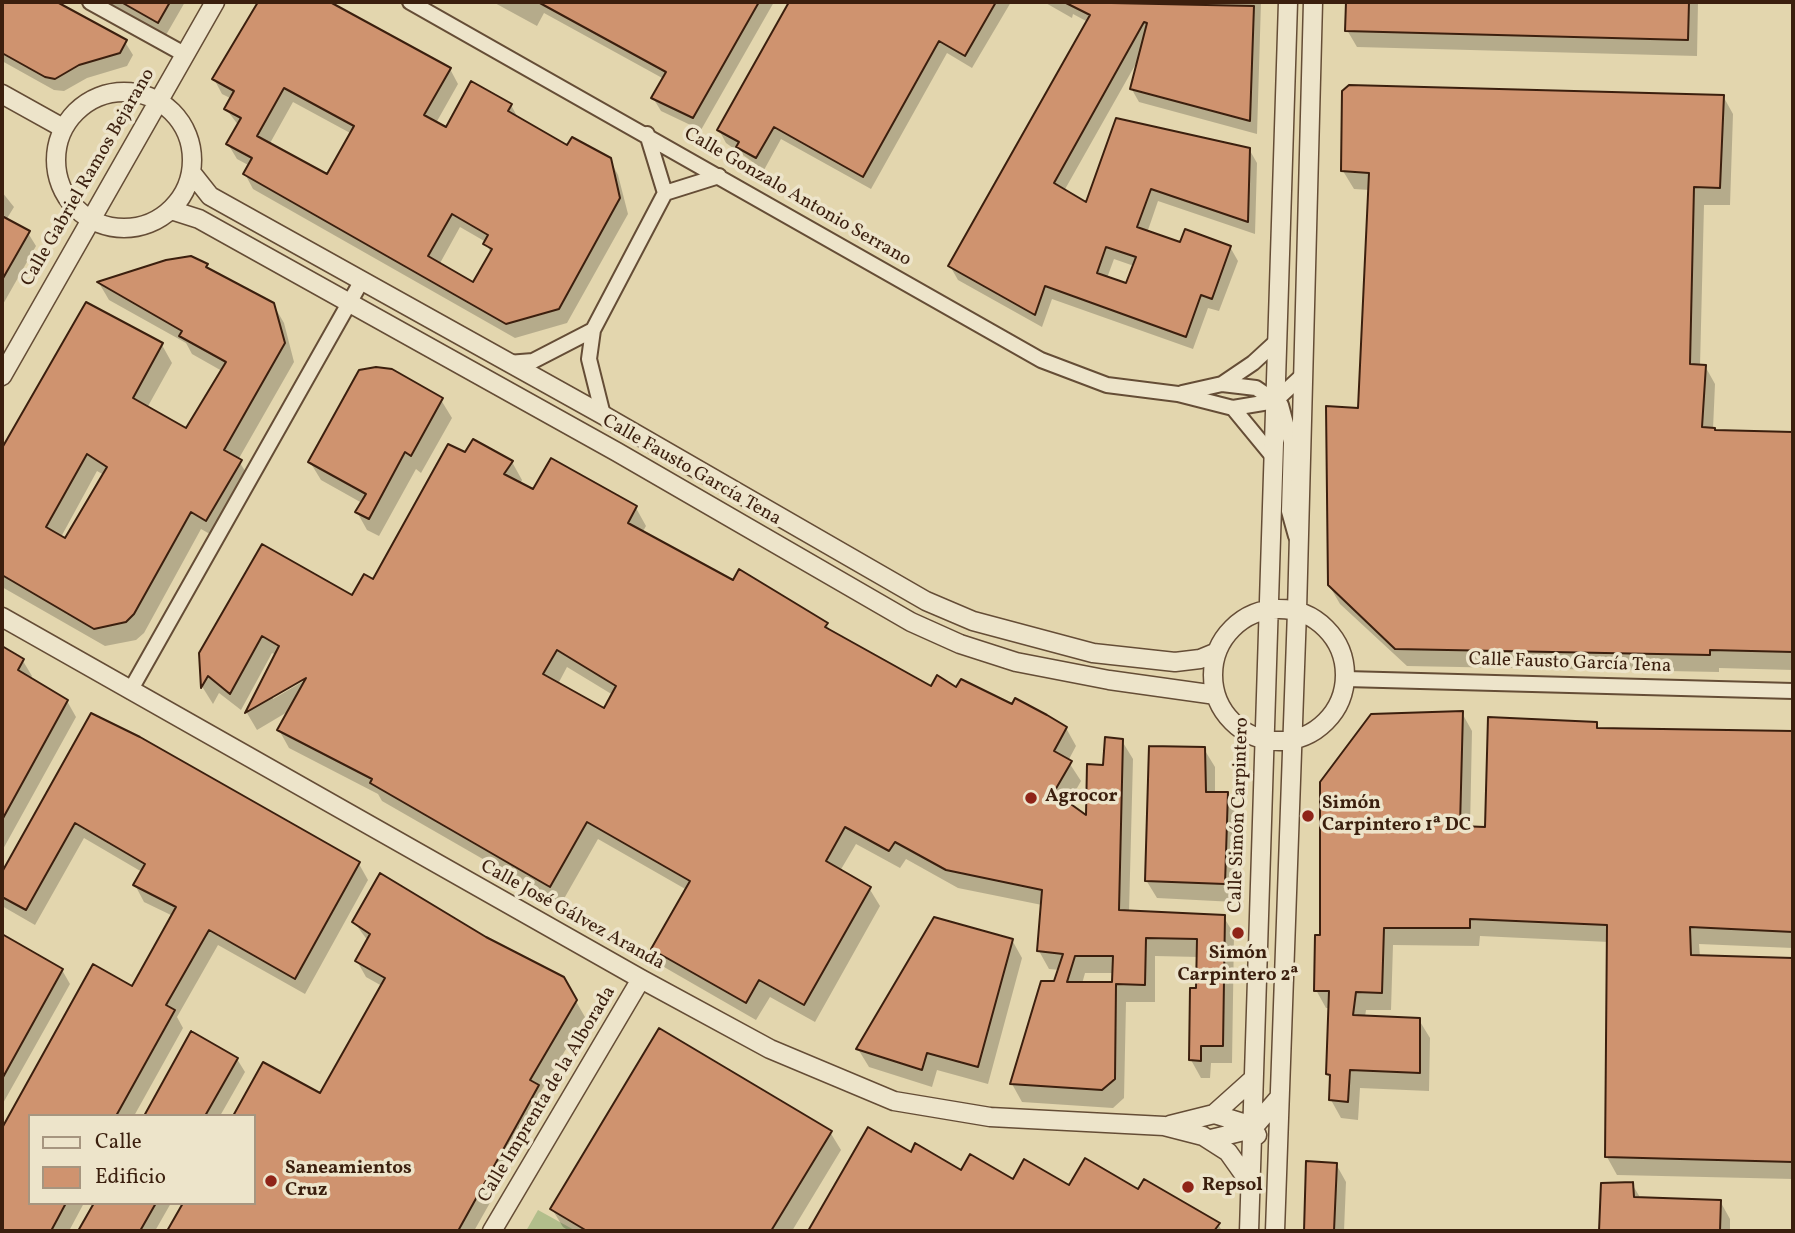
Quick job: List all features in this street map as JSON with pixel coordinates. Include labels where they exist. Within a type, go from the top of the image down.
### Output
[{"type":"street","points":[[90,2],[184,54]]},
{"type":"street","name":"Calle Gabriel Ramos Bejarano","points":[[2,376],[215,2]]},
{"type":"street","name":"Calle Gonzalo Antonio Serrano","points":[[410,2],[1041,360],[1107,385],[1178,394],[1233,408],[1275,401]]},
{"type":"street","name":"Calle Simón Carpintero","points":[[1249,1231],[1262,740],[1275,459],[1288,2]]},
{"type":"street","name":"Calle Simón Carpintero","points":[[1275,1231],[1290,741],[1297,611],[1313,2]]},
{"type":"street","points":[[137,93],[157,100],[174,114],[186,131],[192,151],[191,172],[184,193],[170,210],[152,222],[131,228],[110,227],[89,220],[73,206],[62,189],[56,169],[56,148],[63,128],[76,111],[105,95],[137,93]]},
{"type":"street","points":[[2,94],[63,128]]},
{"type":"street","points":[[646,134],[665,193]]},
{"type":"street","name":"Calle Fausto García Tena","points":[[191,172],[210,196],[603,415],[926,601],[973,621],[1093,653],[1175,662],[1200,659],[1217,652]]},
{"type":"street","points":[[603,415],[589,359],[593,330],[665,193],[719,176]]},
{"type":"street","points":[[1283,178],[1288,187],[1296,189],[1308,178]]},
{"type":"street","points":[[1282,211],[1294,198],[1301,201],[1308,211]]},
{"type":"street","name":"Calle Fausto García Tena","points":[[170,210],[199,219],[617,452],[911,622],[960,644],[1016,662],[1109,680],[1216,695]]},
{"type":"street","points":[[130,691],[362,282]]},
{"type":"street","points":[[506,363],[533,361],[593,330]]},
{"type":"street","name":"Calle Gonzalo Antonio Serrano","points":[[1222,384],[1253,363],[1278,340]]},
{"type":"street","points":[[1275,401],[1303,375]]},
{"type":"street","name":"Calle Gonzalo Antonio Serrano","points":[[1178,394],[1222,384],[1256,388],[1275,401]]},
{"type":"street","name":"Calle Simón Carpintero","points":[[1275,401],[1281,405],[1291,442],[1289,511],[1299,546]]},
{"type":"street","points":[[1233,408],[1275,459]]},
{"type":"street","points":[[1267,610],[1297,611],[1318,620],[1334,636],[1343,657],[1346,679],[1341,701],[1329,720],[1311,733],[1290,741],[1262,740],[1242,730],[1226,715],[1216,695],[1213,673],[1217,652],[1229,632],[1246,618],[1267,610]]},
{"type":"street","name":"Calle José Gálvez Aranda","points":[[2,617],[640,979],[771,1049],[894,1101],[990,1117],[1164,1126],[1212,1139]]},
{"type":"street","name":"Calle Fausto García Tena","points":[[1346,679],[1793,691]]},
{"type":"street","name":"Calle Imprenta de la Alborada","points":[[492,1231],[640,979]]},
{"type":"street","name":"Calle José Gálvez Aranda","points":[[1164,1126],[1214,1114],[1254,1079]]},
{"type":"street","points":[[1212,1139],[1252,1129],[1279,1099]]},
{"type":"street","points":[[1214,1114],[1252,1129],[1277,1159]]},
{"type":"street","points":[[1212,1139],[1228,1152],[1250,1183]]},
{"type":"green space","points":[[538,1210],[576,1231],[526,1231]]},
{"type":"building","points":[[2,2],[57,2],[127,40],[120,53],[79,65],[55,79],[45,77],[2,53]]},
{"type":"building","points":[[121,2],[170,2],[158,23]]},
{"type":"building","points":[[258,2],[330,2],[451,68],[424,115],[446,127],[471,81],[512,104],[508,111],[567,145],[572,137],[611,158],[620,198],[559,309],[506,324],[243,174],[252,158],[226,144],[241,118],[224,109],[234,91],[212,79]],"holes":[[[284,88],[354,126],[327,174],[257,136]],[[452,214],[488,235],[483,244],[492,249],[473,282],[428,256]]]},
{"type":"building","points":[[538,2],[759,2],[693,118],[651,98],[666,72]]},
{"type":"building","points":[[789,2],[996,2],[965,56],[939,41],[863,177],[774,127],[756,158],[736,147],[739,142],[717,130]]},
{"type":"building","points":[[1064,2],[1254,6],[1250,121],[1130,89],[1147,23],[1144,22],[1054,183],[1086,202],[1116,118],[1250,148],[1248,222],[1151,189],[1137,227],[1180,242],[1185,229],[1231,246],[1212,299],[1201,295],[1186,337],[1045,286],[1035,315],[948,266],[1090,15]],"holes":[[[1106,247],[1136,257],[1126,283],[1097,273]]]},
{"type":"building","points":[[1346,2],[1689,2],[1688,40],[1345,31]]},
{"type":"building","points":[[1349,85],[1724,95],[1720,188],[1694,187],[1690,364],[1706,365],[1702,427],[1715,430],[1793,432],[1793,652],[1710,650],[1710,655],[1395,649],[1328,585],[1326,406],[1358,408],[1369,173],[1341,171],[1342,91]]},
{"type":"building","points":[[2,216],[30,231],[2,280]]},
{"type":"building","points":[[191,256],[208,264],[206,267],[274,303],[285,343],[224,450],[242,460],[206,521],[191,512],[134,614],[126,622],[94,629],[2,575],[2,448],[86,302],[163,343],[133,398],[186,428],[226,362],[179,336],[182,331],[97,282],[166,260]],"holes":[[[87,454],[107,467],[65,538],[46,527]]]},
{"type":"building","points":[[376,367],[392,369],[443,398],[411,456],[405,452],[369,519],[355,512],[366,494],[308,462],[359,370]]},
{"type":"building","points":[[473,439],[513,461],[504,474],[533,489],[551,458],[637,506],[628,523],[733,580],[739,569],[828,623],[825,627],[931,686],[937,675],[956,687],[961,679],[1012,704],[1015,698],[1047,715],[1067,727],[1054,751],[1072,761],[1054,792],[1086,815],[1087,764],[1103,765],[1105,737],[1123,739],[1119,910],[1225,915],[1223,1046],[1201,1046],[1201,1061],[1189,1060],[1190,988],[1196,988],[1197,939],[1146,938],[1145,985],[1116,984],[1115,1079],[1102,1090],[1010,1084],[1041,981],[1054,981],[1063,954],[1037,951],[1042,890],[946,870],[895,842],[889,851],[845,827],[826,861],[871,887],[804,1005],[759,980],[746,1003],[651,949],[690,881],[587,822],[550,887],[370,783],[372,779],[277,730],[306,678],[245,713],[279,646],[262,636],[230,694],[208,676],[201,688],[199,653],[262,544],[352,595],[364,574],[373,579],[448,444],[465,452]],"holes":[[[557,650],[616,686],[604,708],[543,674]],[[1075,956],[1113,956],[1112,982],[1067,982]]]},
{"type":"building","points":[[2,646],[24,659],[18,670],[68,700],[2,820]]},
{"type":"building","points":[[1463,711],[1460,826],[1485,827],[1488,717],[1597,722],[1597,728],[1793,731],[1793,932],[1690,927],[1691,955],[1793,958],[1793,1162],[1605,1157],[1607,925],[1470,919],[1470,928],[1384,928],[1382,993],[1356,992],[1353,1015],[1420,1018],[1420,1073],[1350,1070],[1348,1102],[1329,1100],[1330,1075],[1326,1074],[1329,991],[1314,991],[1315,935],[1320,935],[1320,782],[1371,714]]},
{"type":"building","points":[[91,713],[140,737],[360,862],[295,979],[209,930],[166,1005],[175,1010],[117,1114],[28,1114],[28,1205],[65,1205],[51,1231],[2,1231],[2,1128],[93,964],[132,986],[176,907],[133,885],[145,864],[75,823],[26,910],[2,897],[2,872]]},
{"type":"building","points":[[1149,746],[1205,747],[1206,792],[1228,792],[1225,884],[1145,881]]},
{"type":"building","points":[[380,873],[486,937],[564,977],[577,1000],[530,1080],[539,1085],[458,1231],[167,1231],[182,1205],[256,1205],[256,1114],[234,1114],[263,1062],[320,1093],[385,978],[355,961],[370,934],[352,922]]},
{"type":"building","points":[[934,917],[1013,939],[978,1067],[927,1053],[922,1070],[856,1049]]},
{"type":"building","points":[[2,934],[63,969],[2,1079]]},
{"type":"building","points":[[659,1028],[832,1131],[771,1231],[587,1231],[550,1209]]},
{"type":"building","points":[[191,1031],[238,1058],[206,1114],[145,1114]]},
{"type":"building","points":[[868,1127],[911,1152],[915,1143],[961,1170],[970,1154],[1013,1179],[1024,1159],[1069,1185],[1085,1158],[1138,1189],[1144,1179],[1220,1223],[1214,1231],[808,1231]]},
{"type":"building","points":[[1306,1161],[1337,1163],[1334,1231],[1304,1231]]},
{"type":"building","points":[[1633,1182],[1634,1197],[1721,1200],[1720,1231],[1599,1231],[1601,1183]]},
{"type":"building","points":[[93,1205],[155,1205],[140,1231],[78,1231]]},
{"type":"place","name":"Agrocor","points":[[1031,798]]},
{"type":"place","name":"Simón Carpintero 1ª DC","points":[[1308,816]]},
{"type":"place","name":"Simón Carpintero 2ª","points":[[1238,933]]},
{"type":"place","name":"Saneamientos Cruz","points":[[271,1181]]},
{"type":"place","name":"Repsol","points":[[1188,1187]]}]
